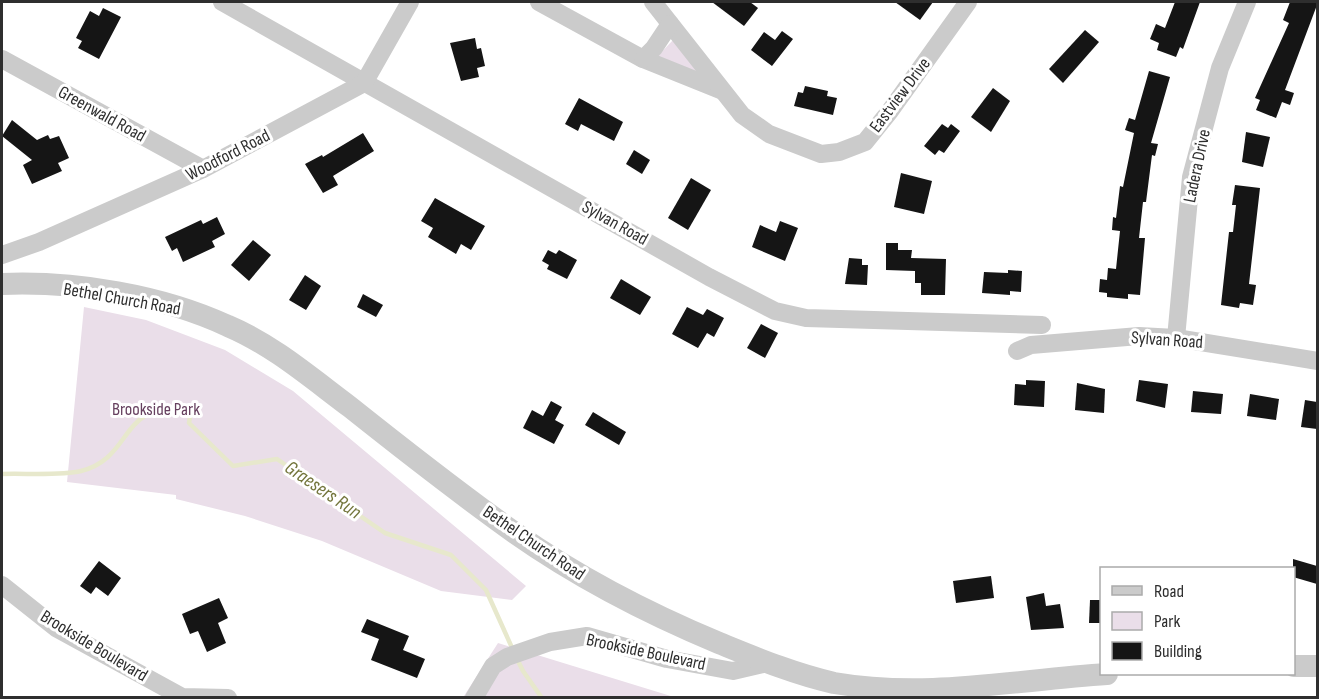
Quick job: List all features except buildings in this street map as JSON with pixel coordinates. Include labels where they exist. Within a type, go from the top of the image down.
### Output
[{"type":"street","name":"Sylvan Road","points":[[222,2],[730,289],[788,316],[1042,325]]},
{"type":"street","points":[[364,83],[410,2]]},
{"type":"street","points":[[539,2],[643,59],[722,91]]},
{"type":"street","name":"Eastview Drive","points":[[658,3],[670,24],[742,115],[769,134],[821,154],[838,152],[865,142],[968,2]]},
{"type":"street","name":"Ladera Drive","points":[[1176,338],[1191,177],[1220,68],[1247,2]]},
{"type":"street","points":[[643,59],[654,48],[670,24]]},
{"type":"street","name":"Greenwald Road","points":[[2,59],[203,169]]},
{"type":"street","name":"Woodford Road","points":[[2,255],[39,242],[203,169],[364,83]]},
{"type":"street","name":"Bethel Church Road","points":[[2,284],[23,283],[92,290],[140,298],[187,310],[229,326],[262,344],[308,375],[514,532],[570,570],[632,604],[767,663],[831,682],[882,692],[932,695],[1100,675]]},
{"type":"street","name":"Sylvan Road","points":[[1017,351],[1031,345],[1139,336],[1176,338],[1317,361]]},
{"type":"street","name":"Brookside Boulevard","points":[[2,585],[56,628],[182,698],[228,698]]},
{"type":"street","name":"Brookside Boulevard","points":[[474,698],[493,666],[514,654],[549,642],[587,636],[667,659],[733,671],[767,663]]},
{"type":"street","points":[[1295,666],[1317,666]]},
{"type":"green space","points":[[673,40],[703,79],[655,59]]},
{"type":"green space","name":"Brookside Park","points":[[84,307],[146,320],[225,350],[293,391],[526,586],[512,600],[441,591],[322,541],[245,516],[176,499],[176,495],[67,482]]},
{"type":"green space","points":[[498,643],[674,697],[464,696]]},
{"type":"waterway","name":"Graesers Run","points":[[2,474],[53,474],[81,471],[98,464],[111,454],[138,421],[151,413],[168,409],[191,411],[189,423],[233,466],[277,459],[385,533],[451,555],[486,590],[513,650]]},
{"type":"waterway","name":"Graesers Run","points":[[516,657],[542,698]]}]
